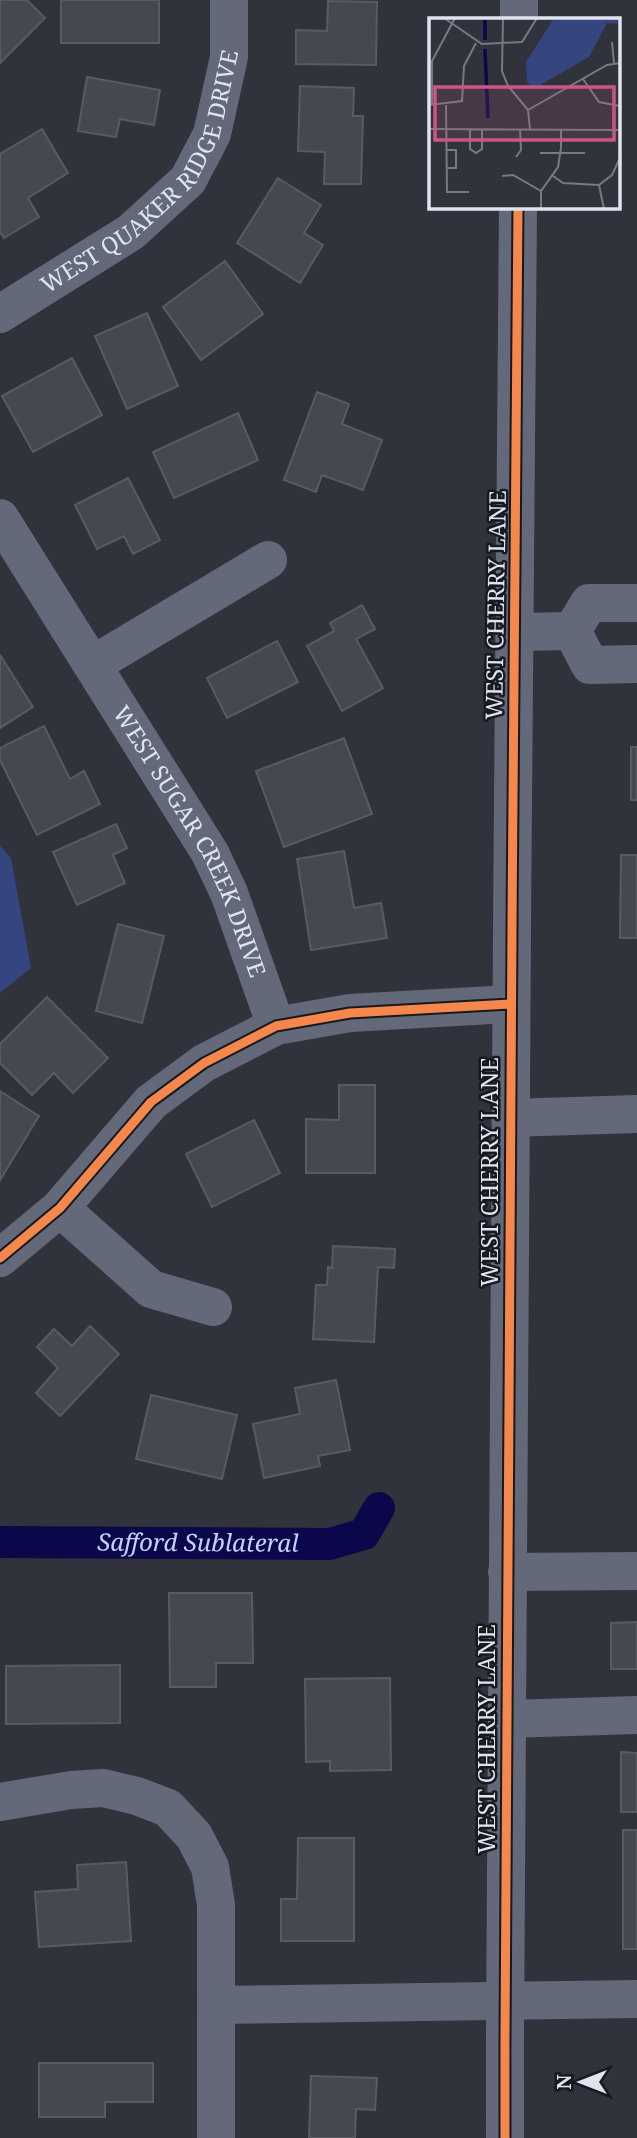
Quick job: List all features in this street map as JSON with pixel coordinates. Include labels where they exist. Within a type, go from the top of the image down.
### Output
[{"type":"main road","points":[[519,0],[519,18]]},
{"type":"main road","name":"WEST CHERRY LANE","points":[[505,2138],[510,1004],[518,208]]},
{"type":"street","name":"WEST QUAKER RIDGE DRIVE","points":[[0,314],[131,232],[188,180],[212,134],[229,57],[229,0]]},
{"type":"street","name":"WEST SUGAR CREEK DRIVE","points":[[0,518],[210,853],[229,893],[276,1026]]},
{"type":"street","points":[[92,665],[268,560]]},
{"type":"street","points":[[572,631],[589,603],[637,603]]},
{"type":"street","points":[[515,632],[572,631]]},
{"type":"street","points":[[572,631],[590,665],[637,664]]},
{"type":"street","points":[[0,1258],[60,1208],[150,1102],[204,1063],[276,1026],[350,1013],[510,1004]]},
{"type":"street","points":[[510,1118],[637,1114]]},
{"type":"street","points":[[60,1208],[151,1289],[213,1307]]},
{"type":"street","points":[[507,1572],[637,1571]]},
{"type":"street","points":[[507,1719],[637,1715]]},
{"type":"street","points":[[0,1802],[71,1790],[103,1788],[137,1796],[168,1808],[194,1836],[210,1867],[216,1905],[216,2138]]},
{"type":"street","points":[[217,2005],[637,1999]]},
{"type":"shaded area","points":[[0,846],[11,858],[31,968],[0,993]]},
{"type":"building","points":[[0,0],[27,0],[45,18],[0,63]]},
{"type":"building","points":[[61,0],[159,0],[159,43],[61,43]]},
{"type":"building","points":[[328,1],[377,2],[376,65],[296,64],[296,30],[327,31]]},
{"type":"building","points":[[87,77],[160,90],[154,125],[120,119],[116,137],[78,131]]},
{"type":"building","points":[[300,86],[354,88],[353,116],[363,116],[361,184],[324,184],[325,152],[298,151]]},
{"type":"building","points":[[42,129],[68,173],[28,198],[39,217],[4,238],[0,232],[0,154]]},
{"type":"building","points":[[278,178],[321,205],[304,233],[323,245],[300,283],[237,243]]},
{"type":"building","points":[[225,261],[263,314],[201,360],[163,307]]},
{"type":"building","points":[[147,313],[178,386],[127,409],[95,336]]},
{"type":"building","points":[[72,358],[102,415],[33,452],[2,396]]},
{"type":"building","points":[[317,392],[349,404],[342,424],[382,440],[363,490],[322,475],[316,492],[284,480]]},
{"type":"building","points":[[238,413],[258,460],[174,498],[153,452]]},
{"type":"building","points":[[128,478],[160,540],[133,554],[124,536],[97,549],[75,505]]},
{"type":"building","points":[[362,605],[375,629],[356,639],[383,688],[342,711],[307,646],[334,631],[330,623]]},
{"type":"building","points":[[277,641],[298,682],[227,718],[207,678]]},
{"type":"building","points":[[0,655],[33,707],[0,728]]},
{"type":"building","points":[[44,726],[70,779],[84,771],[100,804],[37,835],[0,760],[0,748]]},
{"type":"building","points":[[344,738],[372,814],[284,847],[256,771]]},
{"type":"building","points":[[631,747],[637,747],[637,800],[631,800]]},
{"type":"building","points":[[116,824],[127,848],[113,855],[125,883],[77,905],[53,852]]},
{"type":"building","points":[[344,851],[354,908],[381,903],[387,938],[311,950],[297,859]]},
{"type":"building","points":[[621,855],[637,855],[637,938],[620,938]]},
{"type":"building","points":[[118,924],[164,936],[142,1023],[96,1011]]},
{"type":"building","points":[[47,997],[108,1058],[73,1093],[54,1073],[32,1095],[0,1063],[0,1044]]},
{"type":"building","points":[[339,1085],[375,1085],[375,1173],[306,1173],[306,1119],[339,1120]]},
{"type":"building","points":[[0,1091],[39,1116],[0,1180]]},
{"type":"building","points":[[254,1120],[280,1173],[212,1207],[186,1154]]},
{"type":"building","points":[[333,1246],[395,1249],[394,1268],[378,1267],[374,1342],[313,1339],[316,1285],[327,1285],[328,1267],[332,1268]]},
{"type":"building","points":[[90,1326],[119,1354],[60,1416],[36,1393],[58,1368],[37,1347],[54,1329],[72,1346]]},
{"type":"building","points":[[336,1380],[350,1450],[318,1456],[320,1466],[264,1478],[253,1424],[300,1414],[295,1388]]},
{"type":"building","points":[[151,1395],[237,1415],[222,1479],[136,1459]]},
{"type":"building","points":[[169,1593],[252,1593],[253,1663],[216,1663],[216,1687],[170,1687]]},
{"type":"building","points":[[637,1622],[637,1669],[611,1669],[611,1623]]},
{"type":"building","points":[[120,1665],[120,1723],[6,1724],[6,1666]]},
{"type":"building","points":[[390,1678],[391,1770],[330,1771],[330,1761],[306,1762],[305,1679]]},
{"type":"building","points":[[621,1752],[637,1753],[637,1812],[621,1812]]},
{"type":"building","points":[[623,1830],[637,1830],[637,1949],[623,1949]]},
{"type":"building","points":[[298,1838],[354,1838],[354,1941],[281,1941],[281,1899],[297,1899]]},
{"type":"building","points":[[126,1862],[131,1941],[39,1947],[35,1892],[78,1889],[77,1865]]},
{"type":"building","points":[[39,2063],[153,2063],[153,2102],[105,2102],[105,2117],[39,2117]]},
{"type":"building","points":[[311,2076],[377,2078],[375,2110],[356,2109],[355,2138],[309,2138]]},
{"type":"waterway","name":"Safford Sublateral","points":[[0,1542],[330,1544],[364,1534],[379,1508]]},
{"type":"cycle path","points":[[505,2138],[518,208]]},
{"type":"cycle path","points":[[0,1258],[60,1208],[151,1102],[204,1063],[276,1026],[350,1013],[510,1004]]}]
